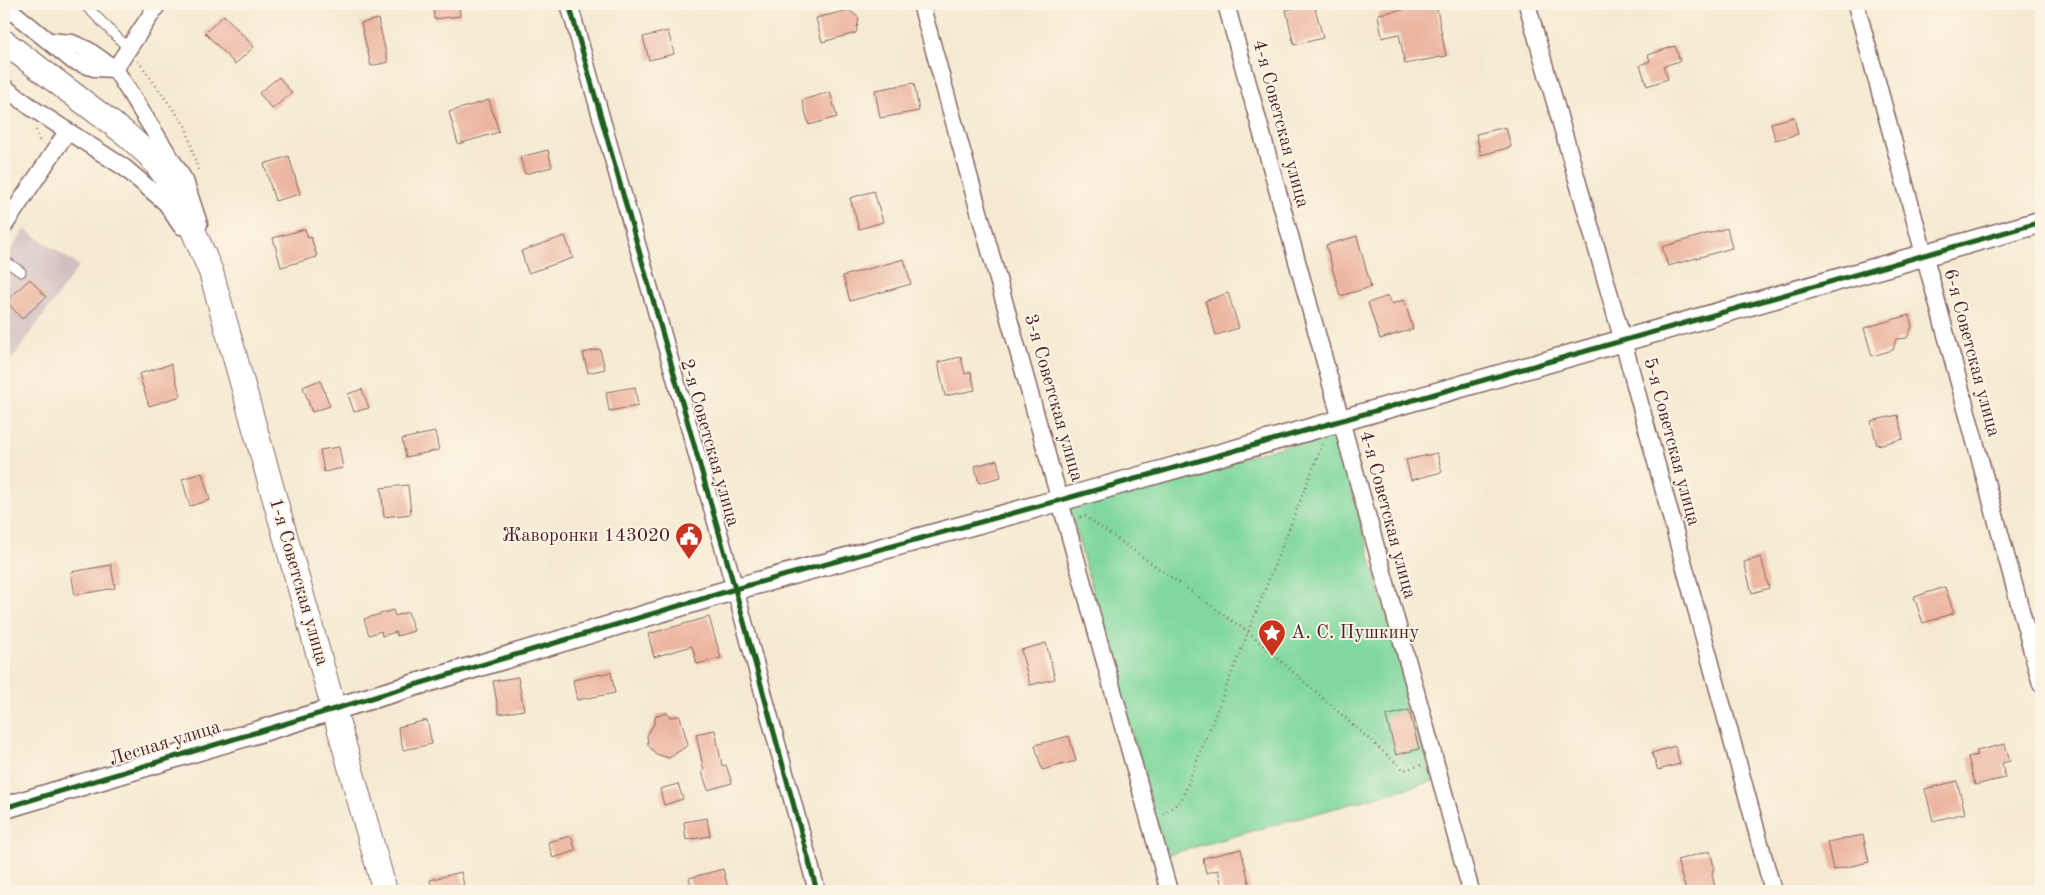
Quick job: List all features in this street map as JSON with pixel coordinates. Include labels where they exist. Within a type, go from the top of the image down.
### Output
[{"type":"main road","name":"1-я Советская улица","points":[[4,42],[126,134],[150,156],[163,172],[187,216],[210,272],[385,891]]},
{"type":"street","points":[[115,69],[158,4]]},
{"type":"street","name":"2-я Советская улица","points":[[569,4],[735,589],[817,891]]},
{"type":"street","name":"3-я Советская улица","points":[[921,4],[1169,891]]},
{"type":"street","name":"4-я Советская улица","points":[[1226,4],[1471,891]]},
{"type":"street","name":"5-я Советская улица","points":[[1528,4],[1623,340],[1773,891]]},
{"type":"street","name":"6-я Советская улица","points":[[1856,4],[2041,684]]},
{"type":"street","points":[[4,5],[73,61],[94,68],[115,69]]},
{"type":"street","points":[[115,69],[185,181],[193,200],[210,272]]},
{"type":"street","points":[[4,87],[67,132],[126,168],[166,204],[210,272]]},
{"type":"street","points":[[4,226],[67,132]]},
{"type":"street","name":"Лесная улица","points":[[4,808],[735,589],[1061,500],[1342,428],[1623,340],[2041,222]]},
{"type":"lane","points":[[84,4],[129,48]]},
{"type":"lane","points":[[4,260],[21,272]]},
{"type":"path","points":[[1150,824],[1181,801],[1324,442],[1342,428]]},
{"type":"path","points":[[1066,520],[1084,516],[1248,632],[1404,770],[1435,761]]},
{"type":"shaded area","points":[[25,229],[79,266],[4,370],[4,261]]},
{"type":"green space","points":[[1335,432],[1433,781],[1166,855],[1069,506]]},
{"type":"building","points":[[433,4],[459,4],[460,16],[434,19]]},
{"type":"building","points":[[1314,4],[1323,38],[1294,45],[1286,10]]},
{"type":"building","points":[[1436,4],[1446,56],[1405,64],[1399,34],[1382,38],[1378,14]]},
{"type":"building","points":[[849,10],[859,18],[856,33],[822,42],[816,18]]},
{"type":"building","points":[[224,15],[254,47],[235,64],[205,33]]},
{"type":"building","points":[[378,19],[388,62],[371,66],[361,23]]},
{"type":"building","points":[[668,31],[674,54],[649,60],[643,37]]},
{"type":"building","points":[[1675,46],[1680,61],[1663,66],[1668,79],[1647,86],[1640,65],[1650,61],[1648,55]]},
{"type":"building","points":[[279,77],[292,93],[272,109],[259,93]]},
{"type":"building","points":[[914,83],[919,111],[880,118],[875,90]]},
{"type":"building","points":[[830,92],[837,117],[809,125],[802,100]]},
{"type":"building","points":[[489,100],[499,132],[458,144],[449,112]]},
{"type":"building","points":[[1794,117],[1798,134],[1775,140],[1771,123]]},
{"type":"building","points":[[1506,127],[1511,147],[1481,155],[1476,134]]},
{"type":"building","points":[[548,150],[552,167],[525,174],[520,157]]},
{"type":"building","points":[[289,156],[300,194],[275,201],[264,164]]},
{"type":"building","points":[[874,191],[883,222],[859,229],[850,198]]},
{"type":"building","points":[[1727,228],[1732,248],[1668,266],[1662,247]]},
{"type":"building","points":[[305,229],[308,238],[311,237],[317,257],[281,267],[273,238]]},
{"type":"building","points":[[565,236],[573,258],[528,273],[521,251]]},
{"type":"building","points":[[1357,236],[1371,287],[1340,296],[1326,245]]},
{"type":"building","points":[[904,259],[911,284],[850,301],[843,276]]},
{"type":"building","points":[[30,279],[46,297],[22,319],[6,301]]},
{"type":"building","points":[[1228,293],[1239,328],[1216,335],[1205,301]]},
{"type":"building","points":[[1388,296],[1391,304],[1404,300],[1413,329],[1380,339],[1368,303]]},
{"type":"building","points":[[1909,315],[1912,327],[1907,338],[1896,339],[1893,350],[1872,356],[1864,328]]},
{"type":"building","points":[[600,349],[605,369],[588,373],[583,353]]},
{"type":"building","points":[[961,357],[965,374],[971,372],[975,390],[945,396],[938,362]]},
{"type":"building","points":[[171,364],[181,396],[149,406],[139,374]]},
{"type":"building","points":[[320,380],[330,406],[312,412],[303,387]]},
{"type":"building","points":[[635,387],[638,406],[609,411],[606,392]]},
{"type":"building","points":[[362,389],[369,408],[354,412],[348,394]]},
{"type":"building","points":[[1898,415],[1903,439],[1877,445],[1871,421]]},
{"type":"building","points":[[435,432],[439,450],[406,457],[402,439]]},
{"type":"building","points":[[339,447],[343,468],[324,472],[320,450]]},
{"type":"building","points":[[1437,453],[1442,472],[1411,480],[1406,460]]},
{"type":"building","points":[[997,460],[1001,477],[979,483],[975,466]]},
{"type":"building","points":[[202,473],[210,500],[190,506],[182,479]]},
{"type":"building","points":[[408,485],[411,514],[384,517],[381,488]]},
{"type":"building","points":[[1761,557],[1769,588],[1752,593],[1744,562]]},
{"type":"building","points":[[111,565],[115,588],[75,595],[71,572]]},
{"type":"building","points":[[1945,587],[1954,613],[1923,623],[1914,597]]},
{"type":"building","points":[[393,610],[395,616],[408,612],[414,631],[397,636],[396,632],[382,636],[381,631],[369,635],[364,619]]},
{"type":"building","points":[[709,617],[721,658],[697,664],[692,646],[654,657],[648,634]]},
{"type":"building","points":[[1046,643],[1055,679],[1030,685],[1021,650]]},
{"type":"building","points":[[611,672],[615,693],[577,700],[573,680]]},
{"type":"building","points":[[518,677],[524,710],[499,714],[493,681]]},
{"type":"building","points":[[1409,710],[1419,749],[1396,755],[1386,716]]},
{"type":"building","points":[[668,713],[670,717],[680,716],[688,745],[669,758],[656,754],[648,745],[647,735],[654,724],[656,715]]},
{"type":"building","points":[[427,720],[432,744],[403,750],[398,727]]},
{"type":"building","points":[[715,730],[722,766],[726,765],[732,783],[708,790],[702,772],[704,771],[696,734]]},
{"type":"building","points":[[1069,736],[1076,761],[1042,770],[1035,745]]},
{"type":"building","points":[[2005,744],[2010,761],[2002,763],[2005,778],[1975,785],[1968,757],[1977,755],[1976,751]]},
{"type":"building","points":[[1675,746],[1680,764],[1658,770],[1652,753]]},
{"type":"building","points":[[1957,781],[1965,813],[1933,821],[1925,789]]},
{"type":"building","points":[[678,784],[683,799],[664,805],[660,789]]},
{"type":"building","points":[[707,818],[710,836],[686,840],[684,822]]},
{"type":"building","points":[[1863,835],[1869,862],[1833,870],[1827,842]]},
{"type":"building","points":[[571,836],[576,851],[553,858],[548,842]]},
{"type":"building","points":[[1241,849],[1251,891],[1223,891],[1218,870],[1206,873],[1203,858]]},
{"type":"building","points":[[1710,851],[1714,867],[1712,874],[1715,887],[1699,891],[1686,891],[1677,860]]},
{"type":"building","points":[[723,869],[728,888],[715,891],[693,891],[689,878]]},
{"type":"building","points":[[461,872],[464,885],[433,891],[430,880]]},
{"type":"cycle path","points":[[569,4],[735,589],[817,891]]},
{"type":"cycle path","points":[[4,808],[735,589],[1061,500],[2041,222]]},
{"type":"place","name":"Жаворонки 143020","points":[[689,560]]},
{"type":"place","name":"А. С. Пушкину","points":[[1272,657]]}]
